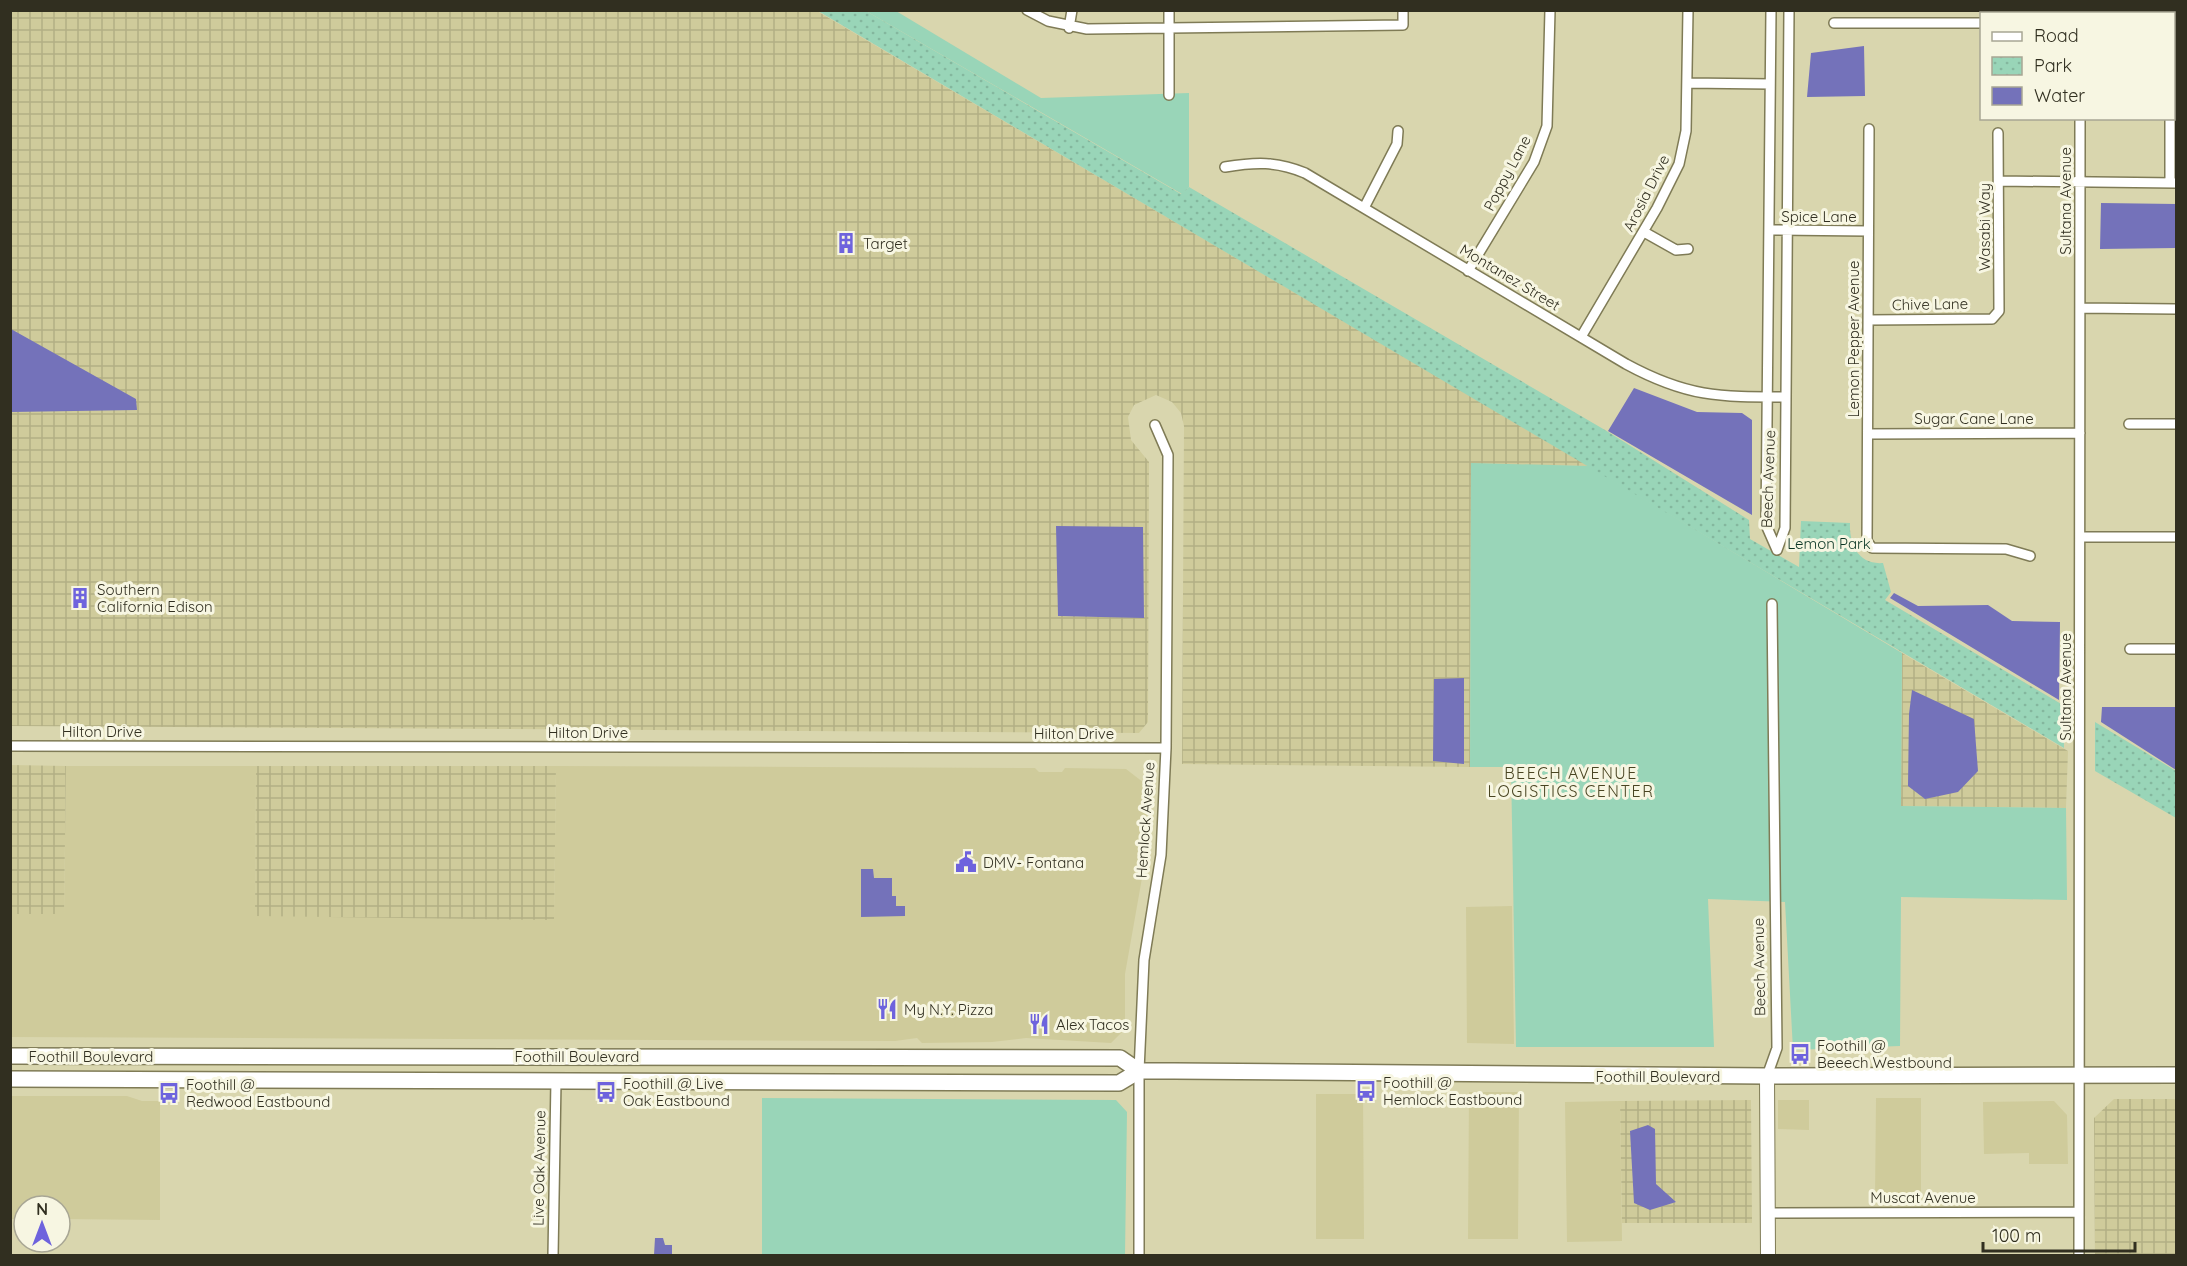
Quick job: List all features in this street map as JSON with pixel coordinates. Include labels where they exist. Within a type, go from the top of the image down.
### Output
[{"type":"main road","name":"Foothill Boulevard","points":[[10,1056],[1120,1058],[1139,1071]]},
{"type":"main road","name":"Foothill Boulevard","points":[[10,1079],[1119,1083],[1139,1071],[1767,1076],[2176,1075]]},
{"type":"main road","name":"Beech Avenue","points":[[1767,1076],[1768,1256]]},
{"type":"street","points":[[1027,10],[1069,28],[1169,29],[1403,25],[1403,10]]},
{"type":"street","points":[[1069,28],[1072,10]]},
{"type":"street","points":[[1169,10],[1169,95]]},
{"type":"street","name":"Poppy Lane","points":[[1468,271],[1534,162],[1547,126],[1550,10]]},
{"type":"street","name":"Arosia Drive","points":[[1581,337],[1644,232],[1679,164],[1686,130],[1688,10]]},
{"type":"street","name":"Beech Avenue","points":[[1771,10],[1766,525],[1777,550],[1785,528],[1789,10]]},
{"type":"street","points":[[1834,22],[1980,22]]},
{"type":"street","points":[[1687,84],[1770,84]]},
{"type":"street","name":"Sultana Avenue","points":[[2079,1256],[2080,120]]},
{"type":"street","points":[[1999,182],[2173,183],[2170,120]]},
{"type":"street","name":"Lemon Pepper Avenue","points":[[1869,129],[1868,541],[1872,548],[2007,549],[2030,556]]},
{"type":"street","points":[[1364,208],[1397,144],[1398,130]]},
{"type":"street","name":"Wasabi Way","points":[[1992,319],[1999,311],[1998,133]]},
{"type":"street","name":"Montanez Street","points":[[1225,167],[1258,161],[1280,164],[1305,173],[1646,375],[1685,391],[1708,396],[1786,397]]},
{"type":"street","name":"Spice Lane","points":[[1769,230],[1868,231]]},
{"type":"street","points":[[1644,232],[1676,250],[1688,249]]},
{"type":"street","points":[[2080,308],[2176,309]]},
{"type":"street","name":"Chive Lane","points":[[1868,320],[1992,319]]},
{"type":"street","points":[[2129,424],[2176,424]]},
{"type":"street","name":"Hemlock Avenue","points":[[1139,1256],[1139,1071],[1146,935],[1161,855],[1166,748],[1168,455],[1155,425]]},
{"type":"street","name":"Sugar Cane Lane","points":[[1868,434],[2080,433]]},
{"type":"street","points":[[2080,537],[2176,537]]},
{"type":"street","name":"Beech Avenue","points":[[1767,1076],[1777,1048],[1772,604]]},
{"type":"street","points":[[2130,649],[2176,650]]},
{"type":"street","name":"Hilton Drive","points":[[10,746],[1166,748]]},
{"type":"street","name":"Live Oak Avenue","points":[[553,1256],[556,1080]]},
{"type":"street","name":"Muscat Avenue","points":[[1768,1213],[2079,1212]]},
{"type":"shaded area","points":[[11,11],[817,11],[1589,466],[1471,464],[1470,767],[1182,764],[1184,426],[1181,413],[1172,402],[1156,395],[1134,405],[1128,417],[1131,440],[1149,462],[1148,722],[1139,733],[11,726]]},
{"type":"shaded area","points":[[1902,653],[2068,751],[2066,808],[1901,806]]},
{"type":"shaded area","points":[[11,765],[66,766],[64,914],[11,914]]},
{"type":"shaded area","points":[[66,766],[256,766],[255,915],[554,919],[556,766],[1035,768],[1039,772],[1062,772],[1065,768],[1126,769],[1148,786],[1145,861],[1125,974],[1125,1029],[1111,1043],[1026,1038],[992,1042],[922,1043],[917,1038],[895,1041],[11,1037],[11,914],[64,914]]},
{"type":"shaded area","points":[[256,766],[556,766],[554,920],[255,916]]},
{"type":"shaded area","points":[[1512,906],[1514,1044],[1467,1043],[1466,907]]},
{"type":"shaded area","points":[[1469,1092],[1519,1092],[1518,1239],[1468,1239]]},
{"type":"shaded area","points":[[1316,1094],[1363,1094],[1364,1239],[1316,1239]]},
{"type":"shaded area","points":[[11,1096],[127,1096],[142,1101],[160,1101],[160,1220],[72,1219],[72,1194],[12,1194],[11,1219]]},
{"type":"shaded area","points":[[1876,1098],[1921,1098],[1921,1201],[1875,1201]]},
{"type":"shaded area","points":[[2114,1099],[2176,1099],[2176,1255],[2095,1255],[2094,1118]]},
{"type":"shaded area","points":[[1751,1100],[1752,1223],[1622,1223],[1620,1101]]},
{"type":"shaded area","points":[[1778,1100],[1809,1100],[1809,1130],[1778,1129]]},
{"type":"shaded area","points":[[1620,1101],[1622,1241],[1567,1242],[1565,1102]]},
{"type":"shaded area","points":[[2054,1101],[2067,1115],[2068,1164],[2029,1164],[2029,1153],[1984,1154],[1983,1102]]},
{"type":"green space","name":"Lemon Park","points":[[818,11],[866,11],[1181,194],[1189,187],[1605,430],[1749,520],[1750,539],[1799,567],[1801,521],[1850,523],[1853,545],[1861,557],[1874,563],[1883,563],[1891,592],[1885,600],[2063,705],[2064,748]]},
{"type":"green space","points":[[866,11],[896,11],[1041,98],[1189,93],[1189,187],[1182,194]]},
{"type":"green space","points":[[1471,463],[1589,466],[1902,653],[1901,806],[2066,808],[2067,900],[1901,897],[1900,1046],[1793,1050],[1785,902],[1708,899],[1714,1047],[1516,1047],[1511,767],[1470,767]]},
{"type":"green space","points":[[2095,722],[2176,771],[2176,818],[2095,771]]},
{"type":"green space","points":[[762,1098],[1116,1100],[1127,1112],[1125,1255],[762,1255]]},
{"type":"water","points":[[1864,46],[1865,96],[1807,97],[1811,53]]},
{"type":"water","points":[[2101,203],[2176,204],[2176,248],[2100,249]]},
{"type":"water","points":[[11,329],[136,399],[137,410],[11,412]]},
{"type":"water","points":[[1634,388],[1697,412],[1742,413],[1752,420],[1752,515],[1608,431]]},
{"type":"water","points":[[1056,526],[1143,527],[1144,618],[1058,616]]},
{"type":"water","points":[[1894,593],[1918,606],[1988,605],[2012,621],[2060,622],[2059,700],[1890,598]]},
{"type":"water","points":[[1464,678],[1464,764],[1433,761],[1434,679]]},
{"type":"water","points":[[1912,690],[1974,719],[1978,771],[1958,792],[1925,799],[1908,786],[1909,714]]},
{"type":"water","points":[[2102,707],[2176,707],[2176,770],[2101,722]]},
{"type":"water","points":[[861,869],[873,869],[874,878],[892,878],[892,896],[896,896],[896,906],[905,906],[905,916],[861,917]]},
{"type":"water","points":[[1648,1125],[1655,1129],[1656,1184],[1676,1202],[1650,1210],[1634,1203],[1630,1131]]},
{"type":"water","points":[[655,1238],[663,1238],[665,1245],[672,1245],[672,1255],[654,1255]]},
{"type":"place","name":"Target","points":[[846,243]]},
{"type":"place","name":"Southern California Edison","points":[[80,598]]},
{"type":"place","name":"DMV- Fontana","points":[[966,862]]},
{"type":"place","name":"My N.Y. Pizza","points":[[887,1009]]},
{"type":"place","name":"Alex Tacos","points":[[1039,1024]]},
{"type":"place","name":"Foothill @ Beeech Westbound","points":[[1800,1054]]},
{"type":"place","name":"Foothill @ Hemlock Eastbound","points":[[1366,1091]]},
{"type":"place","name":"Foothill @ Live Oak Eastbound","points":[[606,1092]]},
{"type":"place","name":"Foothill @ Redwood Eastbound","points":[[169,1093]]},
{"type":"district","name":"BEECH AVENUE LOGISTICS CENTER","points":[[1571,782]]}]
